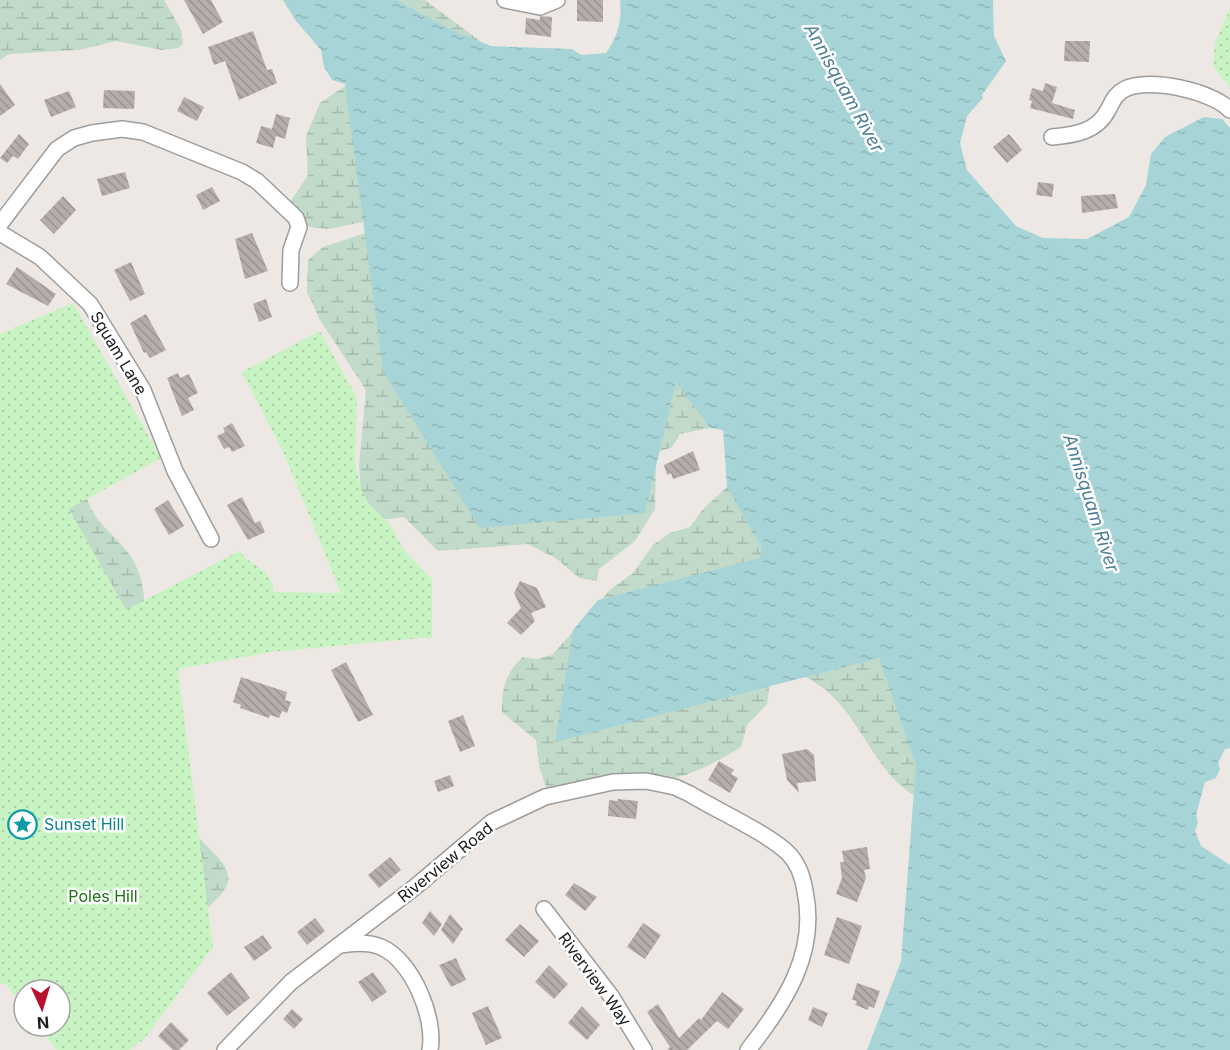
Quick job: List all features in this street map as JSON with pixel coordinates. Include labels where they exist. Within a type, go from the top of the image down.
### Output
[{"type":"street","points":[[505,0],[540,7],[557,0]]},
{"type":"street","points":[[1052,137],[1090,130],[1102,120],[1118,93],[1137,86],[1176,88],[1206,94],[1215,97],[1230,110]]},
{"type":"street","points":[[0,225],[48,158],[63,144],[81,135],[106,130],[143,132],[242,172],[264,187],[296,218],[299,227],[291,250],[290,283]]},
{"type":"street","name":"Squam Lane","points":[[0,232],[40,258],[90,304],[137,379],[179,479],[211,539]]},
{"type":"street","name":"Riverview Road","points":[[225,1050],[291,982],[415,887],[482,829],[531,802],[613,782],[646,781],[675,787],[778,845],[793,858],[804,887],[808,920],[802,966],[771,1020],[748,1050]]},
{"type":"street","name":"Riverview Way","points":[[544,909],[611,996],[644,1050]]},
{"type":"street","points":[[339,945],[378,946],[389,951],[405,968],[419,991],[429,1016],[430,1050]]},
{"type":"green space","points":[[0,0],[164,0],[181,30],[183,44],[178,48],[162,50],[116,41],[79,50],[9,54],[0,60]]},
{"type":"green space","points":[[310,0],[425,0],[492,50],[710,428],[680,434],[672,447],[656,453],[655,509],[635,541],[599,569],[597,581],[579,578],[557,559],[528,544],[438,551],[404,517],[380,520],[362,506],[359,465],[366,390],[320,320],[307,292],[308,260],[323,247],[387,226],[368,221],[329,229],[310,227],[293,214],[291,201],[308,175],[306,136],[320,103],[345,86],[350,88]]},
{"type":"green space","points":[[1230,8],[1230,88],[1213,66],[1215,43]]},
{"type":"green space","name":"Poles Hill","points":[[73,303],[161,458],[69,509],[126,610],[239,551],[265,572],[272,583],[274,592],[341,593],[284,454],[242,372],[320,331],[357,398],[355,463],[361,489],[369,504],[389,523],[404,550],[432,579],[432,637],[271,652],[178,669],[213,947],[145,1038],[130,1050],[57,1050],[48,1038],[72,1038],[72,978],[12,978],[12,992],[6,984],[0,984],[0,334]]},
{"type":"green space","points":[[86,481],[87,499],[94,513],[127,551],[140,576],[144,603],[142,638],[31,534]]},
{"type":"green space","points":[[727,487],[737,496],[867,653],[890,665],[927,731],[918,798],[901,786],[887,771],[852,719],[824,689],[805,677],[772,671],[767,704],[747,725],[741,747],[716,761],[693,772],[648,784],[601,789],[547,790],[539,766],[536,740],[502,712],[504,688],[508,675],[523,657],[537,659],[552,655],[611,589],[633,573],[653,545],[670,533],[690,527],[703,509]]},
{"type":"green space","points":[[199,838],[225,866],[228,874],[228,882],[224,890],[203,911]]},
{"type":"water","name":"Annisquam River","points":[[283,0],[396,0],[456,32],[491,46],[572,49],[581,55],[606,53],[614,41],[618,28],[620,0],[993,0],[994,36],[1006,61],[982,95],[983,98],[967,116],[960,143],[967,170],[1016,226],[1043,238],[1087,239],[1129,217],[1146,185],[1151,154],[1165,137],[1204,117],[1222,119],[1230,128],[1230,748],[1225,749],[1218,763],[1220,769],[1216,778],[1205,782],[1196,815],[1198,823],[1195,831],[1201,846],[1230,865],[1230,1050],[867,1050],[901,961],[916,765],[879,658],[555,742],[573,630],[598,600],[760,558],[762,548],[727,487],[723,430],[710,428],[676,382],[645,513],[480,528],[383,371],[345,84],[332,80],[324,67],[321,50],[296,21]]},
{"type":"building","points":[[184,0],[211,0],[223,22],[203,34]]},
{"type":"building","points":[[577,0],[603,0],[603,22],[577,21]]},
{"type":"building","points":[[540,16],[552,17],[551,37],[525,34],[526,18],[540,20]]},
{"type":"building","points":[[253,31],[267,70],[272,69],[277,83],[239,100],[225,61],[214,65],[208,47]]},
{"type":"building","points":[[1065,41],[1090,41],[1089,62],[1064,61]]},
{"type":"building","points":[[1045,83],[1057,87],[1052,103],[1075,110],[1073,119],[1030,108],[1032,88],[1043,91]]},
{"type":"building","points":[[0,84],[15,105],[0,116]]},
{"type":"building","points":[[104,90],[135,91],[134,109],[103,108]]},
{"type":"building","points":[[69,91],[76,107],[51,117],[44,100]]},
{"type":"building","points":[[184,97],[204,107],[197,121],[177,111]]},
{"type":"building","points":[[276,114],[290,118],[285,139],[276,136],[273,148],[256,143],[261,126],[272,129]]},
{"type":"building","points":[[19,134],[29,144],[18,159],[13,156],[7,163],[0,158]]},
{"type":"building","points":[[1009,134],[1022,150],[1007,163],[993,147]]},
{"type":"building","points":[[125,172],[130,188],[102,196],[97,179]]},
{"type":"building","points":[[1038,182],[1054,184],[1052,197],[1036,195]]},
{"type":"building","points":[[212,187],[220,201],[203,210],[196,195]]},
{"type":"building","points":[[1115,194],[1118,208],[1082,213],[1081,196]]},
{"type":"building","points":[[63,196],[76,210],[54,234],[40,220]]},
{"type":"building","points":[[252,233],[268,271],[245,279],[235,239]]},
{"type":"building","points":[[131,262],[145,294],[130,301],[114,270]]},
{"type":"building","points":[[17,267],[56,294],[48,306],[6,284]]},
{"type":"building","points":[[266,299],[272,317],[259,322],[253,304]]},
{"type":"building","points":[[146,314],[166,350],[150,358],[146,352],[144,353],[130,323]]},
{"type":"building","points":[[178,373],[180,378],[189,374],[198,393],[188,398],[194,410],[182,416],[167,378]]},
{"type":"building","points":[[232,423],[245,446],[232,452],[229,447],[224,449],[217,436],[225,432],[223,428]]},
{"type":"building","points":[[693,451],[700,470],[673,479],[671,473],[667,475],[664,465]]},
{"type":"building","points":[[242,497],[255,523],[260,521],[265,532],[248,540],[227,505]]},
{"type":"building","points":[[168,500],[184,526],[169,535],[154,509]]},
{"type":"building","points":[[520,581],[537,588],[546,607],[531,613],[535,621],[521,635],[507,623],[521,608],[514,593]]},
{"type":"building","points":[[346,662],[373,715],[358,722],[331,670]]},
{"type":"building","points":[[241,677],[287,692],[285,700],[291,702],[287,713],[282,711],[279,718],[270,715],[269,718],[240,708],[241,705],[233,702]]},
{"type":"building","points":[[463,715],[475,746],[460,752],[448,721]]},
{"type":"building","points":[[807,749],[814,755],[816,781],[797,783],[799,793],[787,780],[782,754]]},
{"type":"building","points":[[719,761],[734,770],[731,774],[738,778],[730,793],[708,780]]},
{"type":"building","points":[[450,775],[454,786],[438,792],[434,781]]},
{"type":"building","points":[[618,799],[638,801],[636,819],[608,816],[609,800],[617,801]]},
{"type":"building","points":[[867,847],[870,869],[864,870],[866,878],[857,902],[836,894],[842,878],[840,862],[844,862],[842,851]]},
{"type":"building","points":[[390,857],[401,870],[379,888],[368,875]]},
{"type":"building","points":[[574,883],[597,897],[585,911],[565,895]]},
{"type":"building","points":[[430,911],[442,924],[434,936],[422,923]]},
{"type":"building","points":[[450,914],[463,929],[453,944],[441,930]]},
{"type":"building","points":[[837,917],[862,926],[849,964],[824,955]]},
{"type":"building","points":[[315,918],[325,931],[307,945],[297,932]]},
{"type":"building","points":[[643,923],[661,935],[645,959],[627,947]]},
{"type":"building","points":[[520,924],[539,941],[524,957],[505,940]]},
{"type":"building","points":[[263,935],[272,948],[254,961],[244,947]]},
{"type":"building","points":[[456,958],[466,980],[451,987],[439,965]]},
{"type":"building","points":[[549,965],[568,984],[554,999],[535,982]]},
{"type":"building","points":[[231,972],[250,998],[227,1016],[207,993]]},
{"type":"building","points":[[373,972],[387,992],[372,1002],[358,982]]},
{"type":"building","points":[[857,983],[880,991],[874,1008],[869,1006],[868,1010],[855,1005],[857,1001],[852,1000]]},
{"type":"building","points":[[722,992],[744,1009],[728,1029],[717,1021],[687,1050],[667,1050],[670,1047],[647,1012],[658,1004],[679,1038],[699,1018],[701,1020]]},
{"type":"building","points":[[488,1006],[502,1038],[486,1045],[472,1013]]},
{"type":"building","points":[[582,1006],[600,1025],[587,1040],[568,1023]]},
{"type":"building","points":[[813,1007],[828,1013],[822,1027],[808,1020]]},
{"type":"building","points":[[292,1009],[303,1019],[294,1029],[283,1019]]},
{"type":"building","points":[[171,1022],[189,1040],[179,1050],[173,1050],[158,1036]]},
{"type":"place","name":"Sunset Hill","points":[[23,824]]}]
